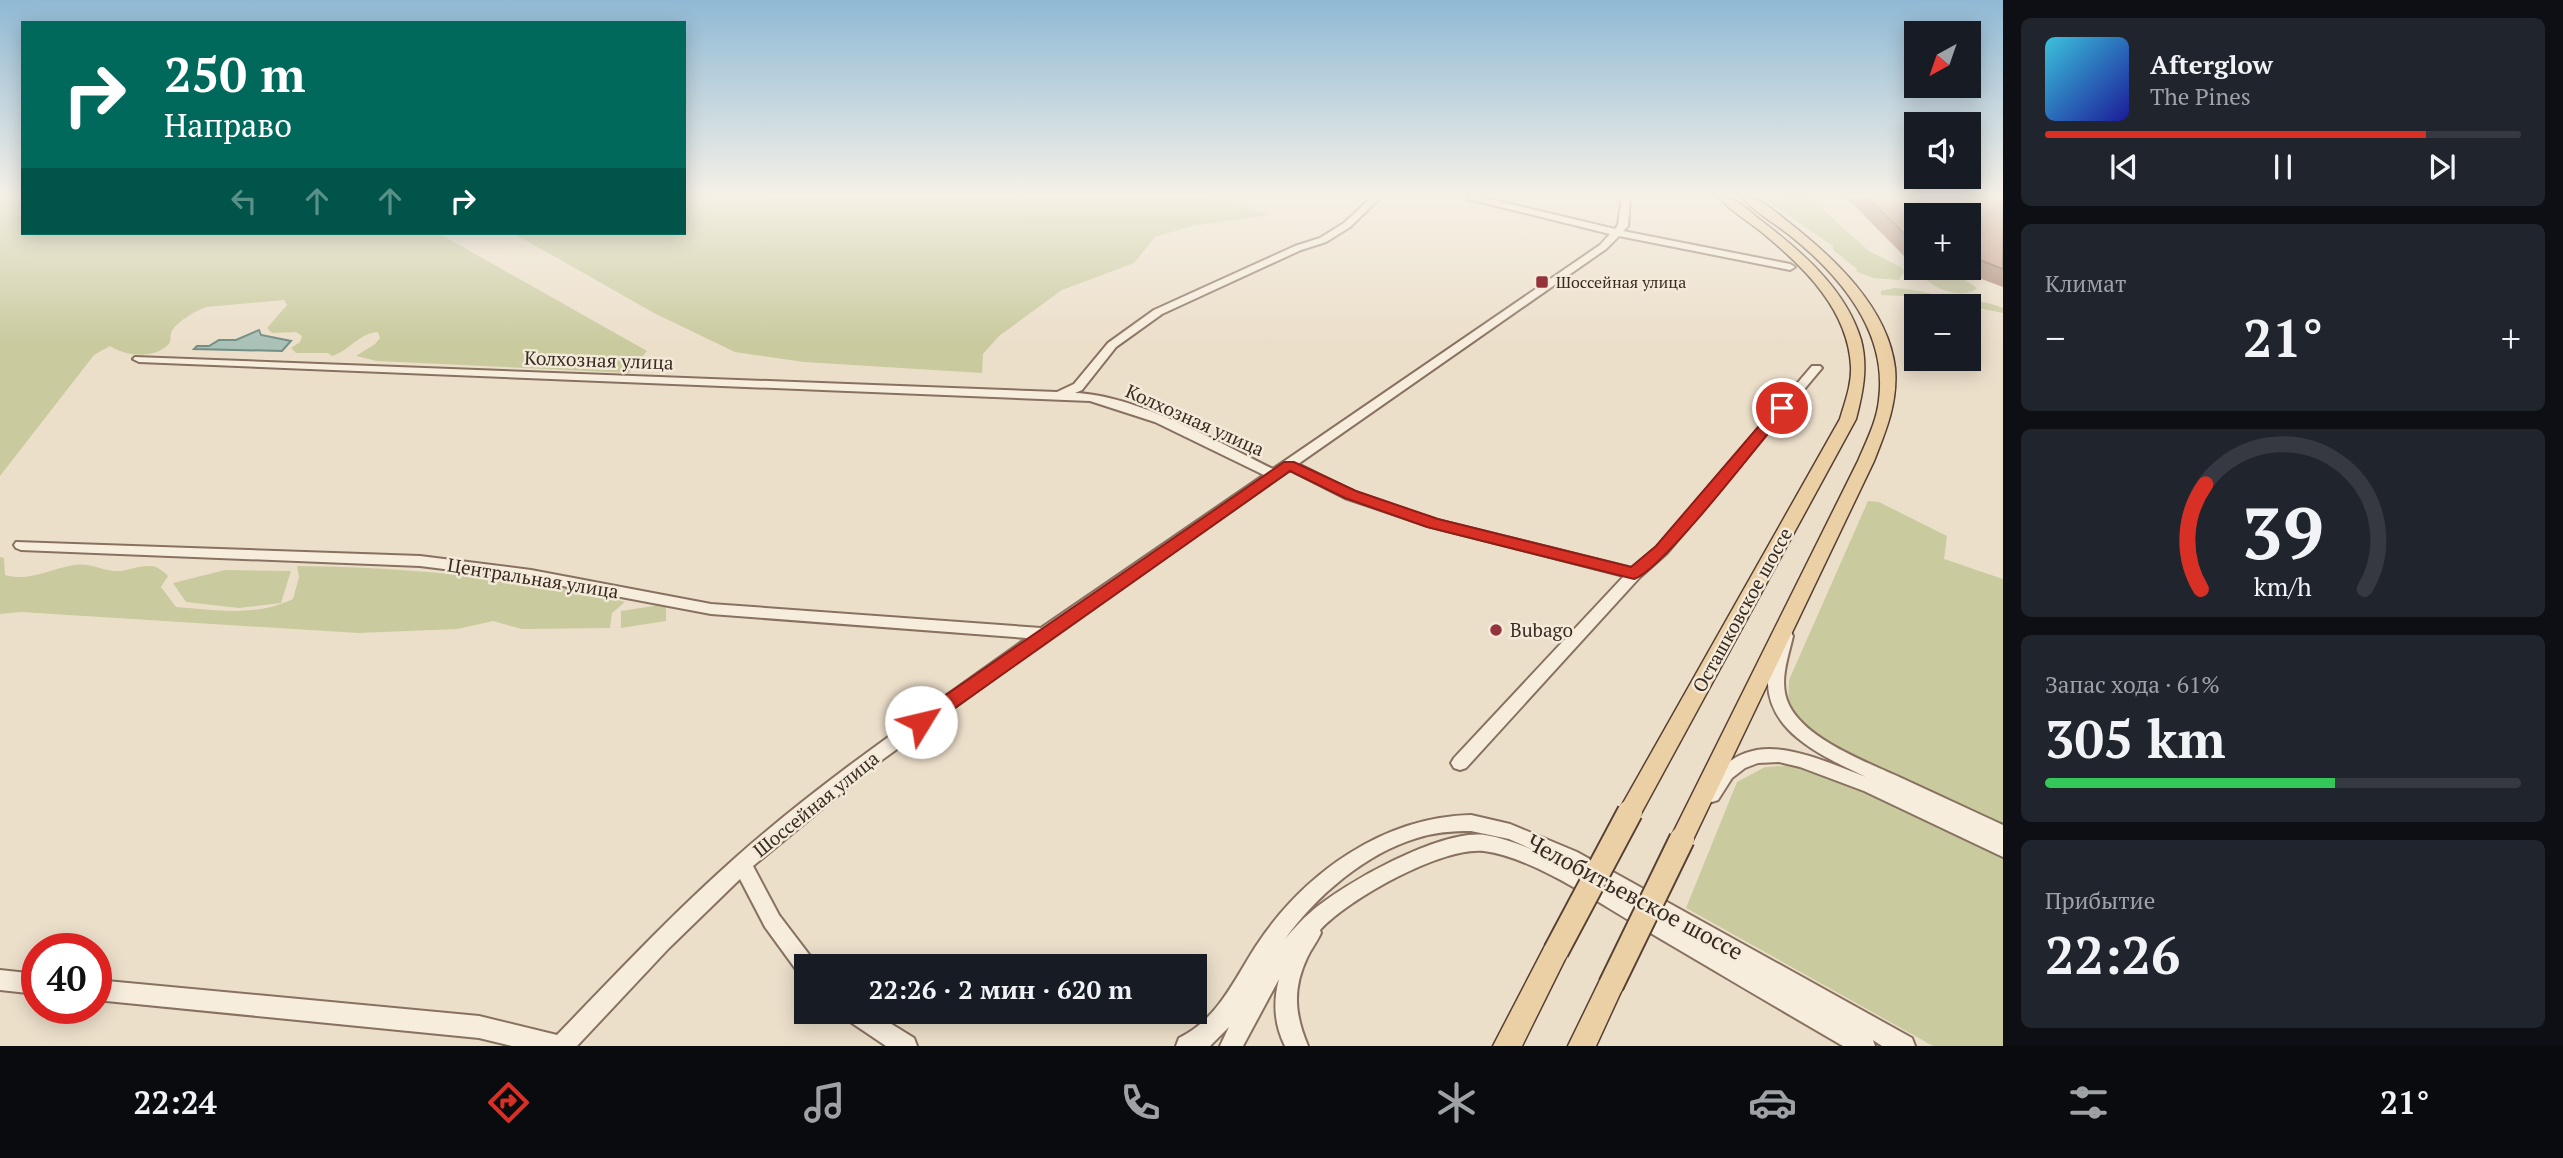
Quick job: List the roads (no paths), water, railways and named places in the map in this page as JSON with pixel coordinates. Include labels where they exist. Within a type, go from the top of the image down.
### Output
[{"type":"main road","name":"Осташковское шоссе","points":[[1507,1046],[1630,812],[1849,419],[1856,393],[1858,365],[1850,330],[1837,303],[1787,246]]},
{"type":"main road","points":[[1582,1045],[1880,427],[1887,398],[1886,368],[1878,335],[1864,306],[1842,276],[1811,246]]},
{"type":"street","name":"Колхозная улица","points":[[1058,396],[1079,387],[1112,345],[1158,312],[1305,246]]},
{"type":"street","name":"Шоссейная улица","points":[[559,1046],[742,864],[869,760],[1044,634],[1603,246]]},
{"type":"street","points":[[1683,246],[1790,267]]},
{"type":"street","name":"Колхозная улица","points":[[139,359],[1091,397],[1159,419],[1275,475]]},
{"type":"street","points":[[1460,763],[1634,574],[1661,550],[1816,368]]},
{"type":"street","points":[[1079,387],[1091,397]]},
{"type":"street","points":[[1289,465],[1350,495],[1433,523],[1634,574]]},
{"type":"street","name":"Центральная улица","points":[[21,545],[420,561],[531,575],[711,609],[1044,634]]},
{"type":"street","points":[[1788,622],[1775,685],[1779,704],[1790,720],[1809,737],[1835,754],[2003,834]]},
{"type":"street","points":[[1682,839],[1726,774],[1739,763],[1757,756],[1779,755],[1833,771],[2003,849]]},
{"type":"street","name":"Челобитьевское шоссе","points":[[1187,1046],[1215,1028],[1291,915],[1349,863],[1384,843],[1414,831],[1441,824],[1468,822],[1497,827],[1527,837],[1570,858],[1904,1046]]},
{"type":"street","name":"Челобитьевское шоссе","points":[[1231,1046],[1264,984],[1289,948],[1317,919],[1353,892],[1411,862],[1462,844],[1483,843],[1513,850],[1571,876],[1864,1046]]},
{"type":"street","points":[[742,864],[772,921],[797,954]]},
{"type":"street","points":[[1297,1046],[1286,1016],[1289,984],[1295,962],[1306,939],[1318,923],[1353,892]]},
{"type":"street","points":[[0,980],[21,982]]},
{"type":"street","points":[[112,992],[480,1027],[559,1046]]},
{"type":"street","points":[[1496,1046],[1530,1001]]},
{"type":"street","points":[[873,1024],[906,1046]]},
{"type":"street","points":[[876,1024],[917,1046]]},
{"type":"place","name":"Шоссейная улица","points":[[1542,282]]},
{"type":"place","name":"Bubago","points":[[1496,630]]}]
